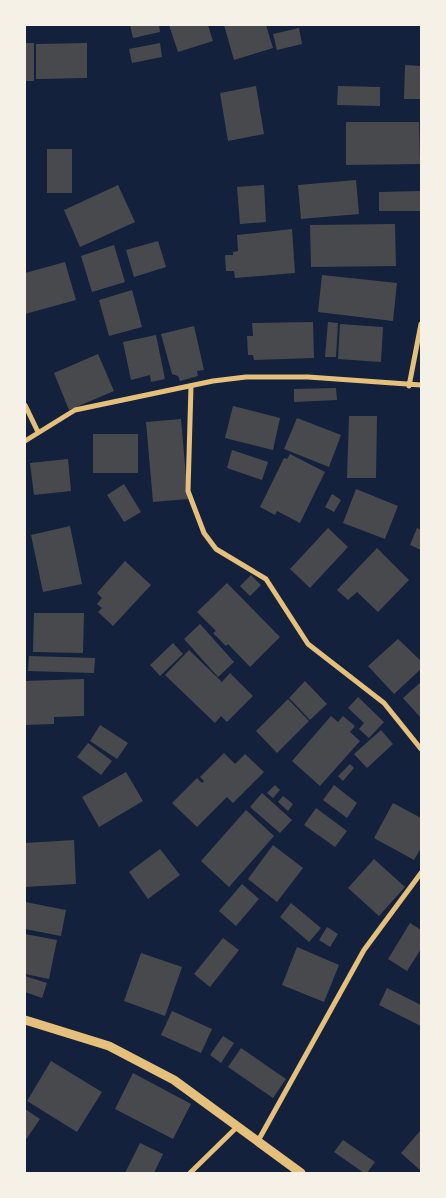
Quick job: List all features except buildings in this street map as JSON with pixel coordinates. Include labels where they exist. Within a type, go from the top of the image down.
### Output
[{"type":"street","points":[[409,386],[421,324]]},
{"type":"street","points":[[25,441],[75,410],[191,386],[246,377],[308,377],[409,386],[421,385]]},
{"type":"street","points":[[191,386],[188,491],[204,534],[216,549],[266,579],[308,644],[384,703],[421,749]]},
{"type":"street","points":[[25,405],[38,432]]},
{"type":"street","points":[[258,1141],[364,950],[421,873]]},
{"type":"street","points":[[25,1020],[109,1046],[174,1080],[301,1173]]},
{"type":"street","points":[[190,1173],[238,1126]]}]
